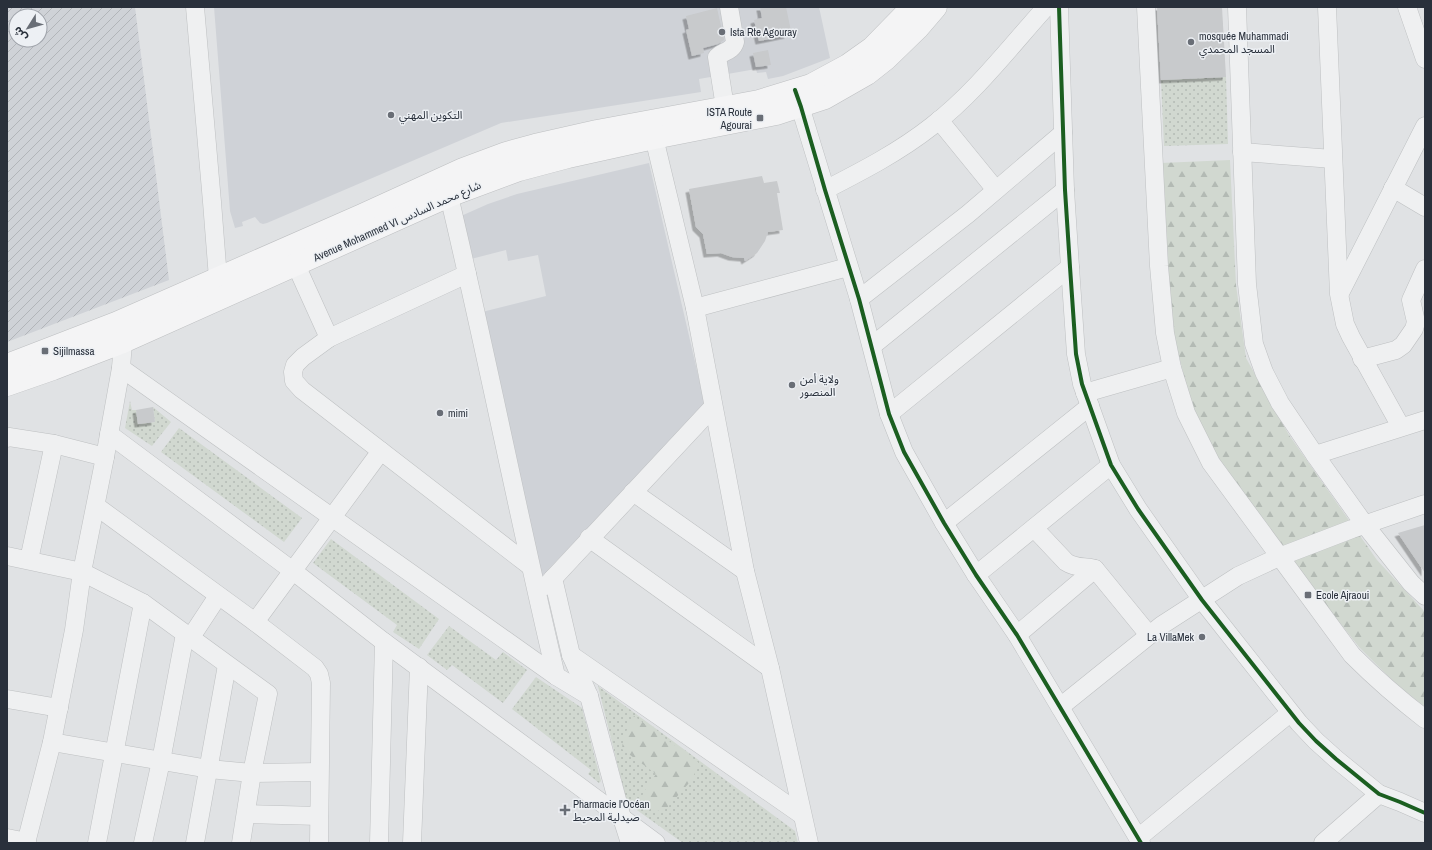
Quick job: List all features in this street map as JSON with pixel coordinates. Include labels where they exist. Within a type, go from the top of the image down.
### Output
[{"type":"main road","name":"Avenue Mohammed VI شارع محمد السادس","points":[[7,385],[53,369],[218,278],[463,169],[506,153],[596,131],[652,129],[749,120],[798,99],[811,85],[832,75],[860,57],[872,48],[912,7]]},
{"type":"main road","name":"Avenue Mohammed VI شارع محمد السادس","points":[[7,365],[119,333],[219,300],[449,196],[518,170],[568,157],[652,129],[725,108],[764,99],[825,98],[867,74],[886,59],[918,28],[936,7]]},
{"type":"street","points":[[195,7],[219,300]]},
{"type":"street","points":[[725,108],[717,57],[721,53],[734,48],[735,42],[728,7]]},
{"type":"street","points":[[825,190],[902,148],[939,120],[969,93],[1046,7]]},
{"type":"street","points":[[1059,7],[1065,190],[1076,354],[1087,400],[1111,465],[1138,509],[1202,600],[1290,713],[1316,741],[1379,794],[1425,813]]},
{"type":"street","points":[[1146,7],[1159,266],[1165,333],[1172,368],[1186,413],[1211,463],[1352,655],[1377,680],[1425,719]]},
{"type":"street","points":[[1237,7],[1247,284],[1254,344],[1264,372],[1280,403],[1315,455],[1365,525],[1418,581],[1425,596]]},
{"type":"street","points":[[1327,7],[1339,294],[1345,324],[1362,359],[1401,427]]},
{"type":"street","points":[[1407,7],[1420,27],[1425,59]]},
{"type":"street","points":[[798,99],[859,299],[889,414],[904,452],[944,523],[976,575],[1017,635],[1140,840],[1290,713]]},
{"type":"street","points":[[939,120],[996,190]]},
{"type":"street","points":[[1339,294],[1425,126]]},
{"type":"street","points":[[652,129],[695,308],[746,571],[770,668],[809,843]]},
{"type":"street","points":[[859,299],[996,190],[1063,133]]},
{"type":"street","points":[[1242,152],[1333,159]]},
{"type":"street","points":[[1393,188],[1425,207]]},
{"type":"street","points":[[872,346],[1065,190]]},
{"type":"street","points":[[449,196],[530,566],[556,676]]},
{"type":"street","points":[[296,265],[329,338]]},
{"type":"street","points":[[695,308],[848,267]]},
{"type":"street","points":[[889,414],[1070,267]]},
{"type":"street","points":[[1362,359],[1396,350],[1407,340],[1414,329],[1416,322],[1411,300],[1425,270]]},
{"type":"street","points":[[467,274],[329,338],[303,356],[295,365],[293,372],[294,381],[302,390],[530,566]]},
{"type":"street","points":[[7,838],[26,842],[52,742],[74,630],[82,572],[96,506],[121,368],[119,333]]},
{"type":"street","points":[[121,368],[556,676],[589,696]]},
{"type":"street","points":[[944,523],[1087,400],[1172,368]]},
{"type":"street","points":[[537,595],[713,407]]},
{"type":"street","points":[[1315,455],[1425,420]]},
{"type":"street","points":[[109,434],[293,571],[384,642],[656,843]]},
{"type":"street","points":[[7,438],[28,439],[54,444],[105,457]]},
{"type":"street","points":[[29,560],[54,444]]},
{"type":"street","points":[[255,622],[381,451]]},
{"type":"street","points":[[976,575],[1111,465]]},
{"type":"street","points":[[633,492],[746,571]]},
{"type":"street","points":[[1060,707],[1162,625],[1238,576],[1279,557],[1425,504]]},
{"type":"street","points":[[96,506],[255,622],[315,668],[319,674],[321,684],[319,843]]},
{"type":"street","points":[[1034,528],[1066,562],[1072,566],[1080,568],[1087,567],[1095,570],[1149,636]]},
{"type":"street","points":[[589,538],[770,668]]},
{"type":"street","points":[[7,556],[82,572],[143,603],[268,694],[252,773],[241,843]]},
{"type":"street","points":[[1017,635],[1095,570]]},
{"type":"street","points":[[553,578],[570,655],[589,696],[630,843]]},
{"type":"street","points":[[143,843],[188,635],[218,596]]},
{"type":"street","points":[[97,843],[143,603]]},
{"type":"street","points":[[379,843],[384,642]]},
{"type":"street","points":[[570,655],[802,815]]},
{"type":"street","points":[[195,843],[227,665]]},
{"type":"street","points":[[412,843],[418,667]]},
{"type":"street","points":[[7,699],[59,708]]},
{"type":"street","points":[[52,742],[209,769],[252,773],[319,772]]},
{"type":"street","points":[[1323,843],[1344,837],[1379,794]]},
{"type":"street","points":[[246,814],[319,816]]},
{"type":"shaded area","points":[[7,7],[135,7],[169,280],[7,342]]},
{"type":"shaded area","name":"التكوين المهني","points":[[214,7],[819,7],[830,58],[783,76],[768,79],[766,72],[757,73],[756,69],[699,79],[701,92],[501,123],[267,223],[260,223],[255,217],[242,222],[243,226],[235,228],[230,211]]},
{"type":"shaded area","points":[[649,163],[705,405],[542,576],[482,312],[546,296],[538,255],[508,261],[506,250],[471,259],[461,216],[488,204],[517,194]]},
{"type":"green space","points":[[1226,77],[1228,144],[1164,146],[1161,80]]},
{"type":"green space","points":[[1230,160],[1236,285],[1246,358],[1289,435],[1377,560],[1425,612],[1425,707],[1395,683],[1359,647],[1295,566],[1219,459],[1192,408],[1173,332],[1167,275],[1161,163]]},
{"type":"green space","points":[[130,401],[132,410],[136,410],[138,424],[155,422],[153,407],[171,422],[152,446],[125,428]]},
{"type":"green space","points":[[179,428],[302,518],[284,542],[161,452]]},
{"type":"green space","points":[[331,539],[439,619],[419,649],[393,632],[397,625],[313,563]]},
{"type":"green space","points":[[449,626],[496,660],[503,652],[527,670],[503,703],[452,665],[447,670],[427,655]]},
{"type":"green space","points":[[536,677],[582,708],[601,781],[599,783],[588,774],[591,770],[512,709]]},
{"type":"green space","points":[[598,686],[795,831],[798,843],[683,843],[627,803]]},
{"type":"green space","points":[[634,716],[698,762],[699,766],[689,783],[666,809],[657,811],[642,802],[643,793],[656,774],[622,749],[623,740]]},
{"type":"building","points":[[760,7],[786,7],[791,31],[787,32],[788,35],[759,41],[754,20],[762,18]]},
{"type":"building","name":"mosquée Muhammadi المسجد المحمدي","points":[[1157,7],[1222,7],[1226,77],[1161,80]]},
{"type":"building","points":[[717,8],[724,40],[718,44],[703,48],[704,53],[692,56],[686,30],[689,29],[686,16]]},
{"type":"building","points":[[768,50],[771,65],[756,67],[753,53]]},
{"type":"building","points":[[762,176],[764,183],[777,181],[780,193],[777,193],[783,230],[768,232],[765,241],[757,253],[745,261],[744,258],[732,257],[721,253],[707,254],[703,234],[696,227],[689,189]]},
{"type":"building","points":[[153,407],[155,422],[138,424],[136,410]]},
{"type":"building","points":[[1425,525],[1425,573],[1398,533]]},
{"type":"cycle path","points":[[1059,7],[1065,190],[1076,354],[1082,384],[1111,465],[1138,509],[1202,600],[1299,723],[1336,759],[1379,794],[1425,813]]},
{"type":"cycle path","points":[[795,90],[859,299],[889,414],[904,452],[944,523],[976,575],[1017,635],[1141,843]]},
{"type":"place","name":"Ista Rte Agouray","points":[[722,32]]},
{"type":"place","name":"mosquée Muhammadi المسجد المحمدي","points":[[1191,42]]},
{"type":"place","name":"التكوين المهني","points":[[391,115]]},
{"type":"place","name":"ISTA Route Agourai","points":[[760,118]]},
{"type":"place","name":"Sijilmassa","points":[[45,351]]},
{"type":"place","name":"ولاية أمن المنصور","points":[[792,385]]},
{"type":"place","name":"mimi","points":[[440,413]]},
{"type":"place","name":"Ecole Ajraoui","points":[[1308,595]]},
{"type":"place","name":"La VillaMek","points":[[1202,637]]},
{"type":"place","name":"Pharmacie l'Océan صيدلية المحيط","points":[[565,810]]}]
